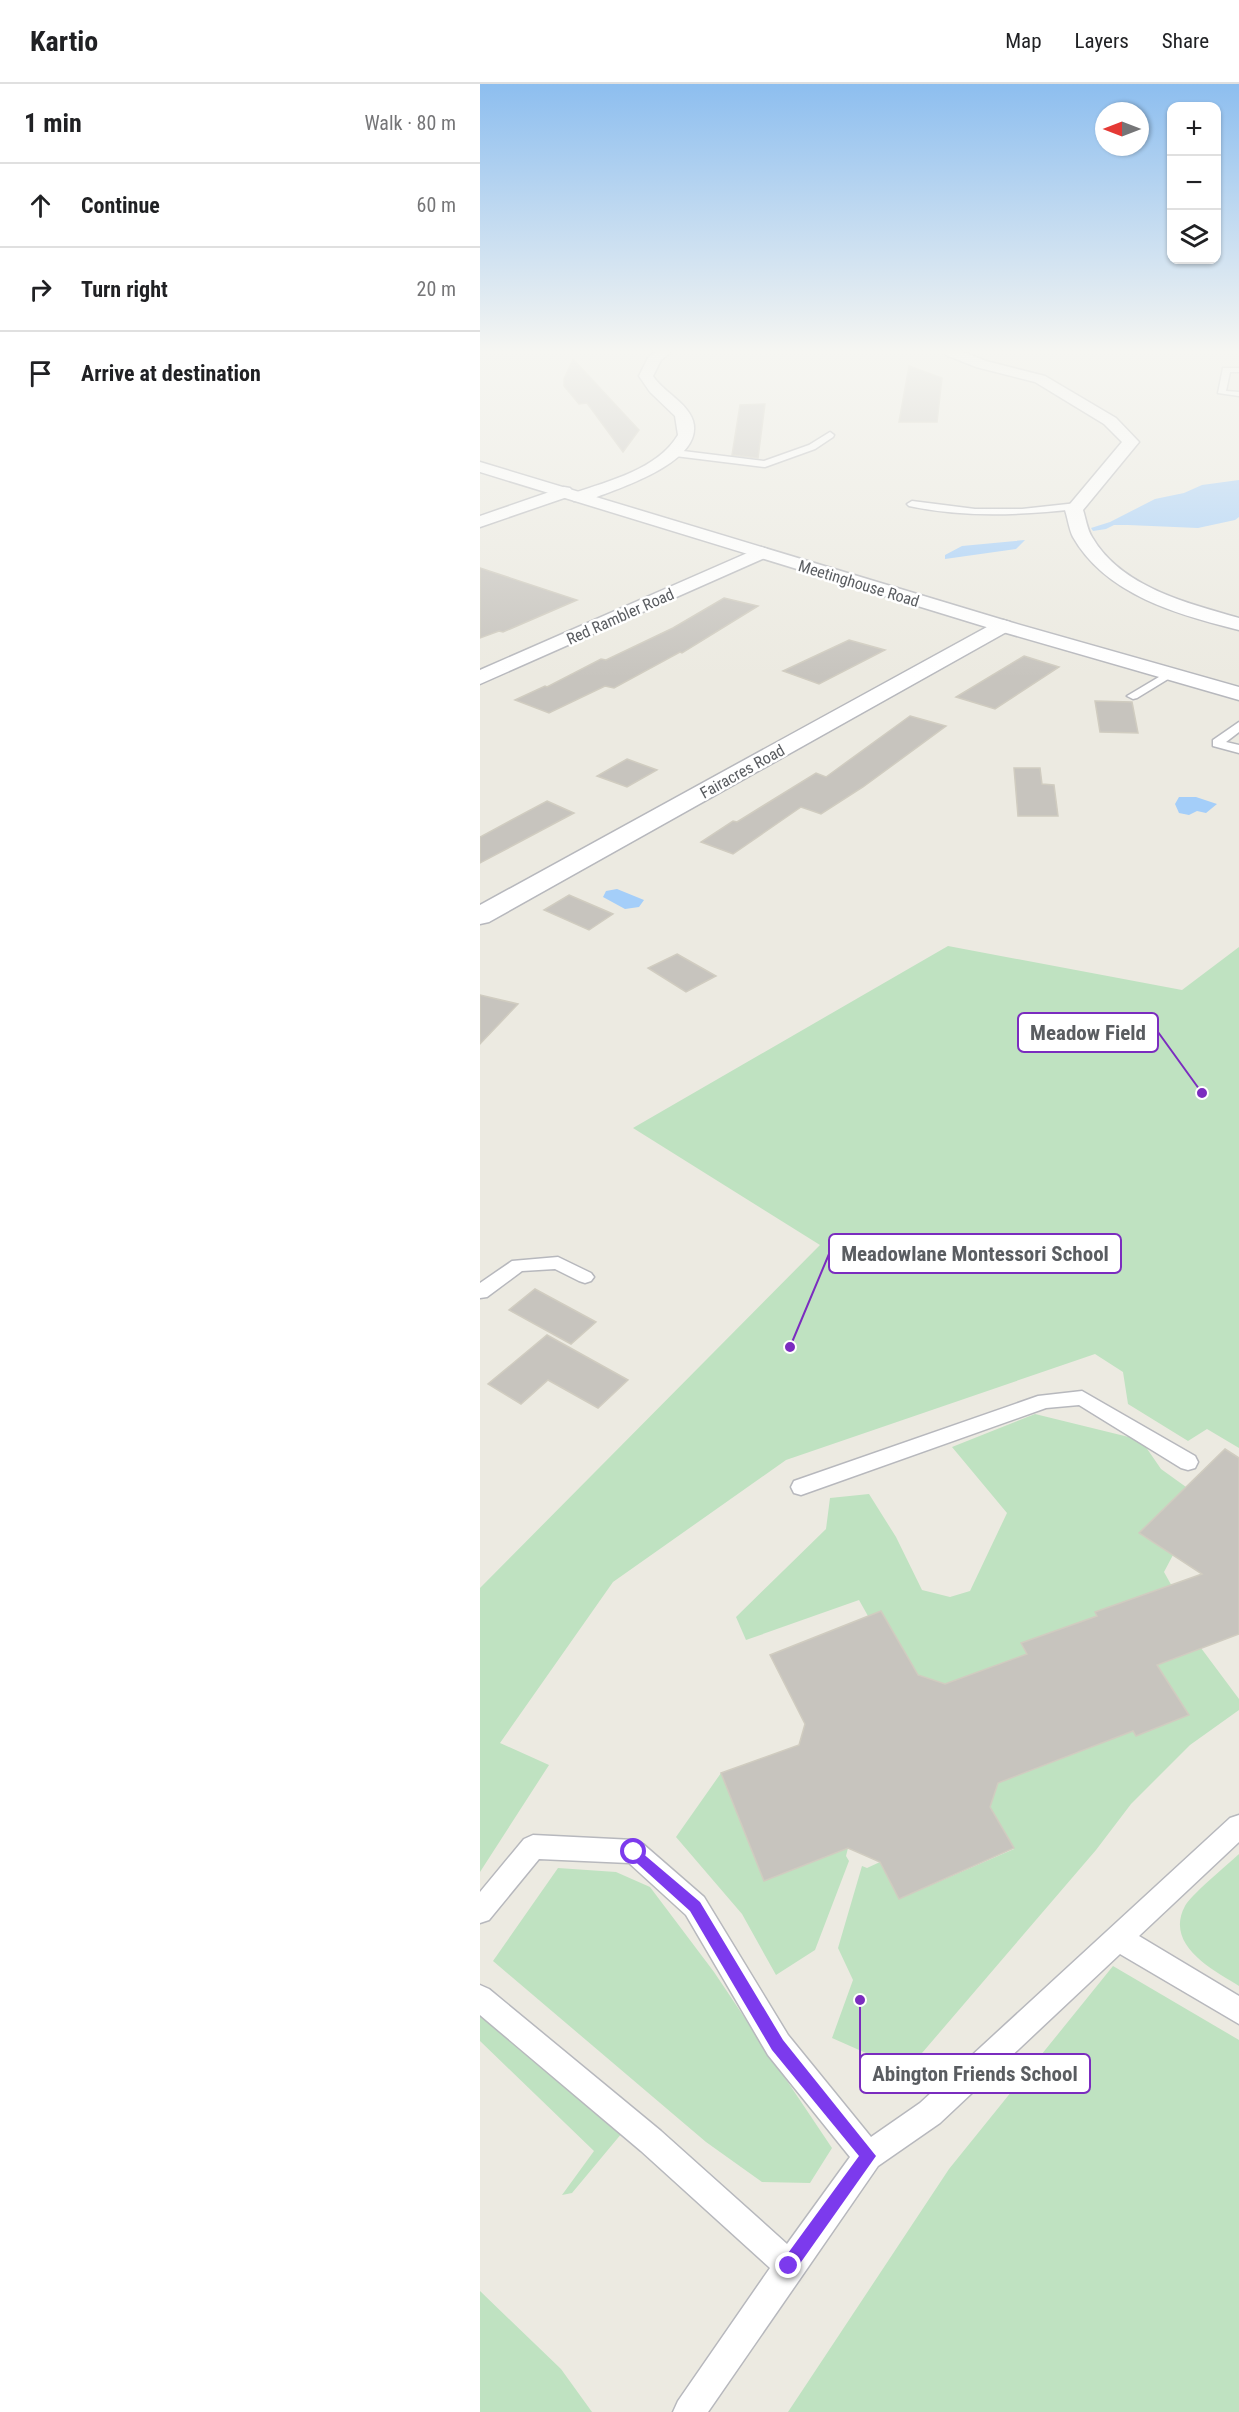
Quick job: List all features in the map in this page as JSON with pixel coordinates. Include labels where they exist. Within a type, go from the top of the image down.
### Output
[{"type":"street","points":[[480,522],[642,472],[662,461]]},
{"type":"street","points":[[1115,461],[1074,510],[1082,536],[1106,567],[1147,593],[1187,609],[1239,624]]},
{"type":"street","name":"Meetinghouse Road","points":[[480,467],[1004,626],[1239,694]]},
{"type":"street","name":"Red Rambler Road","points":[[480,678],[761,553]]},
{"type":"street","name":"Fairacres Road","points":[[480,916],[1004,626]]},
{"type":"lane","points":[[738,461],[765,464],[774,461]]},
{"type":"lane","points":[[912,504],[1004,512],[1077,506]]},
{"type":"lane","points":[[1134,696],[1170,674]]},
{"type":"lane","points":[[1239,726],[1217,743],[1239,749]]},
{"type":"lane","points":[[480,1292],[518,1265],[558,1263],[585,1277]]},
{"type":"lane","points":[[801,1487],[1045,1401],[1082,1398],[1188,1462]]},
{"type":"lane","points":[[689,2412],[868,2156],[930,2113],[1239,1826]]},
{"type":"lane","points":[[480,1911],[533,1847],[634,1852],[695,1906],[778,2045],[868,2156]]},
{"type":"lane","points":[[1117,1938],[1239,2011]]},
{"type":"lane","points":[[480,1998],[651,2141],[789,2266]]},
{"type":"green space","points":[[948,946],[1182,990],[1239,947],[1239,1448],[1207,1429],[1188,1441],[1128,1404],[1123,1372],[1095,1354],[786,1460],[613,1582],[500,1743],[549,1765],[480,1872],[480,1588],[820,1245],[633,1128]]},
{"type":"green space","points":[[1035,1414],[1141,1440],[1161,1469],[1186,1487],[1173,1555],[1164,1572],[1174,1590],[1163,1594],[1159,1589],[1096,1612],[1105,1628],[945,1684],[918,1675],[868,1616],[859,1600],[746,1640],[736,1617],[826,1529],[830,1498],[869,1494],[896,1537],[922,1590],[950,1597],[970,1591],[1007,1513],[952,1447]]},
{"type":"green space","points":[[1201,1648],[1239,1699],[1239,1710],[1190,1745],[1131,1804],[1096,1850],[922,2053],[884,2061],[832,2038],[853,1980],[838,1948],[862,1866],[867,1868],[880,1862],[899,1899],[1014,1849],[990,1807],[998,1783],[1092,1747],[1067,1703],[1188,1714],[1157,1665]]},
{"type":"green space","points":[[721,1773],[764,1881],[848,1848],[846,1856],[849,1861],[815,1950],[776,1975],[742,1914],[676,1837]]},
{"type":"green space","points":[[1239,1854],[1239,1986],[1194,1955],[1181,1933],[1180,1920],[1189,1901]]},
{"type":"green space","points":[[558,1868],[616,1872],[650,1887],[714,1972],[832,2148],[810,2183],[762,2182],[706,2142],[493,1961]]},
{"type":"green space","points":[[1113,1966],[1239,2040],[1239,2412],[788,2412],[949,2169]]},
{"type":"green space","points":[[480,2008],[622,2133],[572,2193],[562,2195],[594,2151],[480,2041]]},
{"type":"green space","points":[[480,2291],[561,2369],[592,2412],[480,2412]]},
{"type":"water","points":[[1239,480],[1239,517],[1235,520],[1198,528],[1114,525],[1093,531],[1091,528],[1110,522],[1155,499],[1184,493],[1202,485]]},
{"type":"water","points":[[1025,540],[1016,549],[945,559],[945,555],[962,546]]},
{"type":"water","points":[[1179,797],[1196,797],[1217,804],[1206,813],[1197,811],[1189,815],[1179,813],[1175,804]]},
{"type":"water","points":[[617,889],[644,900],[639,907],[625,909],[603,897],[606,891]]},
{"type":"building","points":[[480,568],[577,600],[503,632],[499,631],[480,638]]},
{"type":"building","points":[[724,598],[758,606],[682,653],[680,652],[614,688],[605,686],[549,713],[515,700],[673,628]]},
{"type":"building","points":[[849,640],[885,650],[819,684],[783,671]]},
{"type":"building","points":[[1024,656],[1059,667],[995,709],[956,697]]},
{"type":"building","points":[[1095,701],[1132,702],[1138,733],[1100,732]]},
{"type":"building","points":[[910,716],[946,726],[863,787],[821,814],[801,807],[733,854],[701,842],[816,773],[826,777]]},
{"type":"building","points":[[627,759],[657,770],[627,787],[597,776]]},
{"type":"building","points":[[1014,768],[1040,768],[1042,784],[1054,785],[1058,816],[1018,816]]},
{"type":"building","points":[[547,801],[574,813],[480,863],[480,837]]},
{"type":"building","points":[[569,895],[613,914],[589,930],[544,910]]},
{"type":"building","points":[[677,954],[716,976],[686,992],[648,968]]},
{"type":"building","points":[[480,995],[518,1004],[480,1044]]},
{"type":"building","points":[[535,1289],[596,1322],[571,1344],[509,1310]]},
{"type":"building","points":[[547,1335],[628,1380],[598,1408],[548,1380],[521,1404],[488,1384]]},
{"type":"building","points":[[1225,1449],[1239,1458],[1239,1634],[1157,1665],[1189,1715],[1136,1736],[1133,1731],[998,1783],[990,1807],[1014,1848],[899,1899],[880,1862],[848,1848],[764,1881],[721,1773],[799,1745],[805,1724],[770,1655],[881,1611],[918,1675],[945,1684],[1027,1654],[1021,1643],[1097,1616],[1095,1612],[1202,1574],[1139,1533]]},
{"type":"place","name":"Meadow Field","points":[[1202,1093]]},
{"type":"place","name":"Meadowlane Montessori School","points":[[790,1347]]},
{"type":"place","name":"Abington Friends School","points":[[860,2000]]},
{"type":"route","points":[[634,1852],[695,1906],[778,2045],[868,2156],[789,2266]]}]
